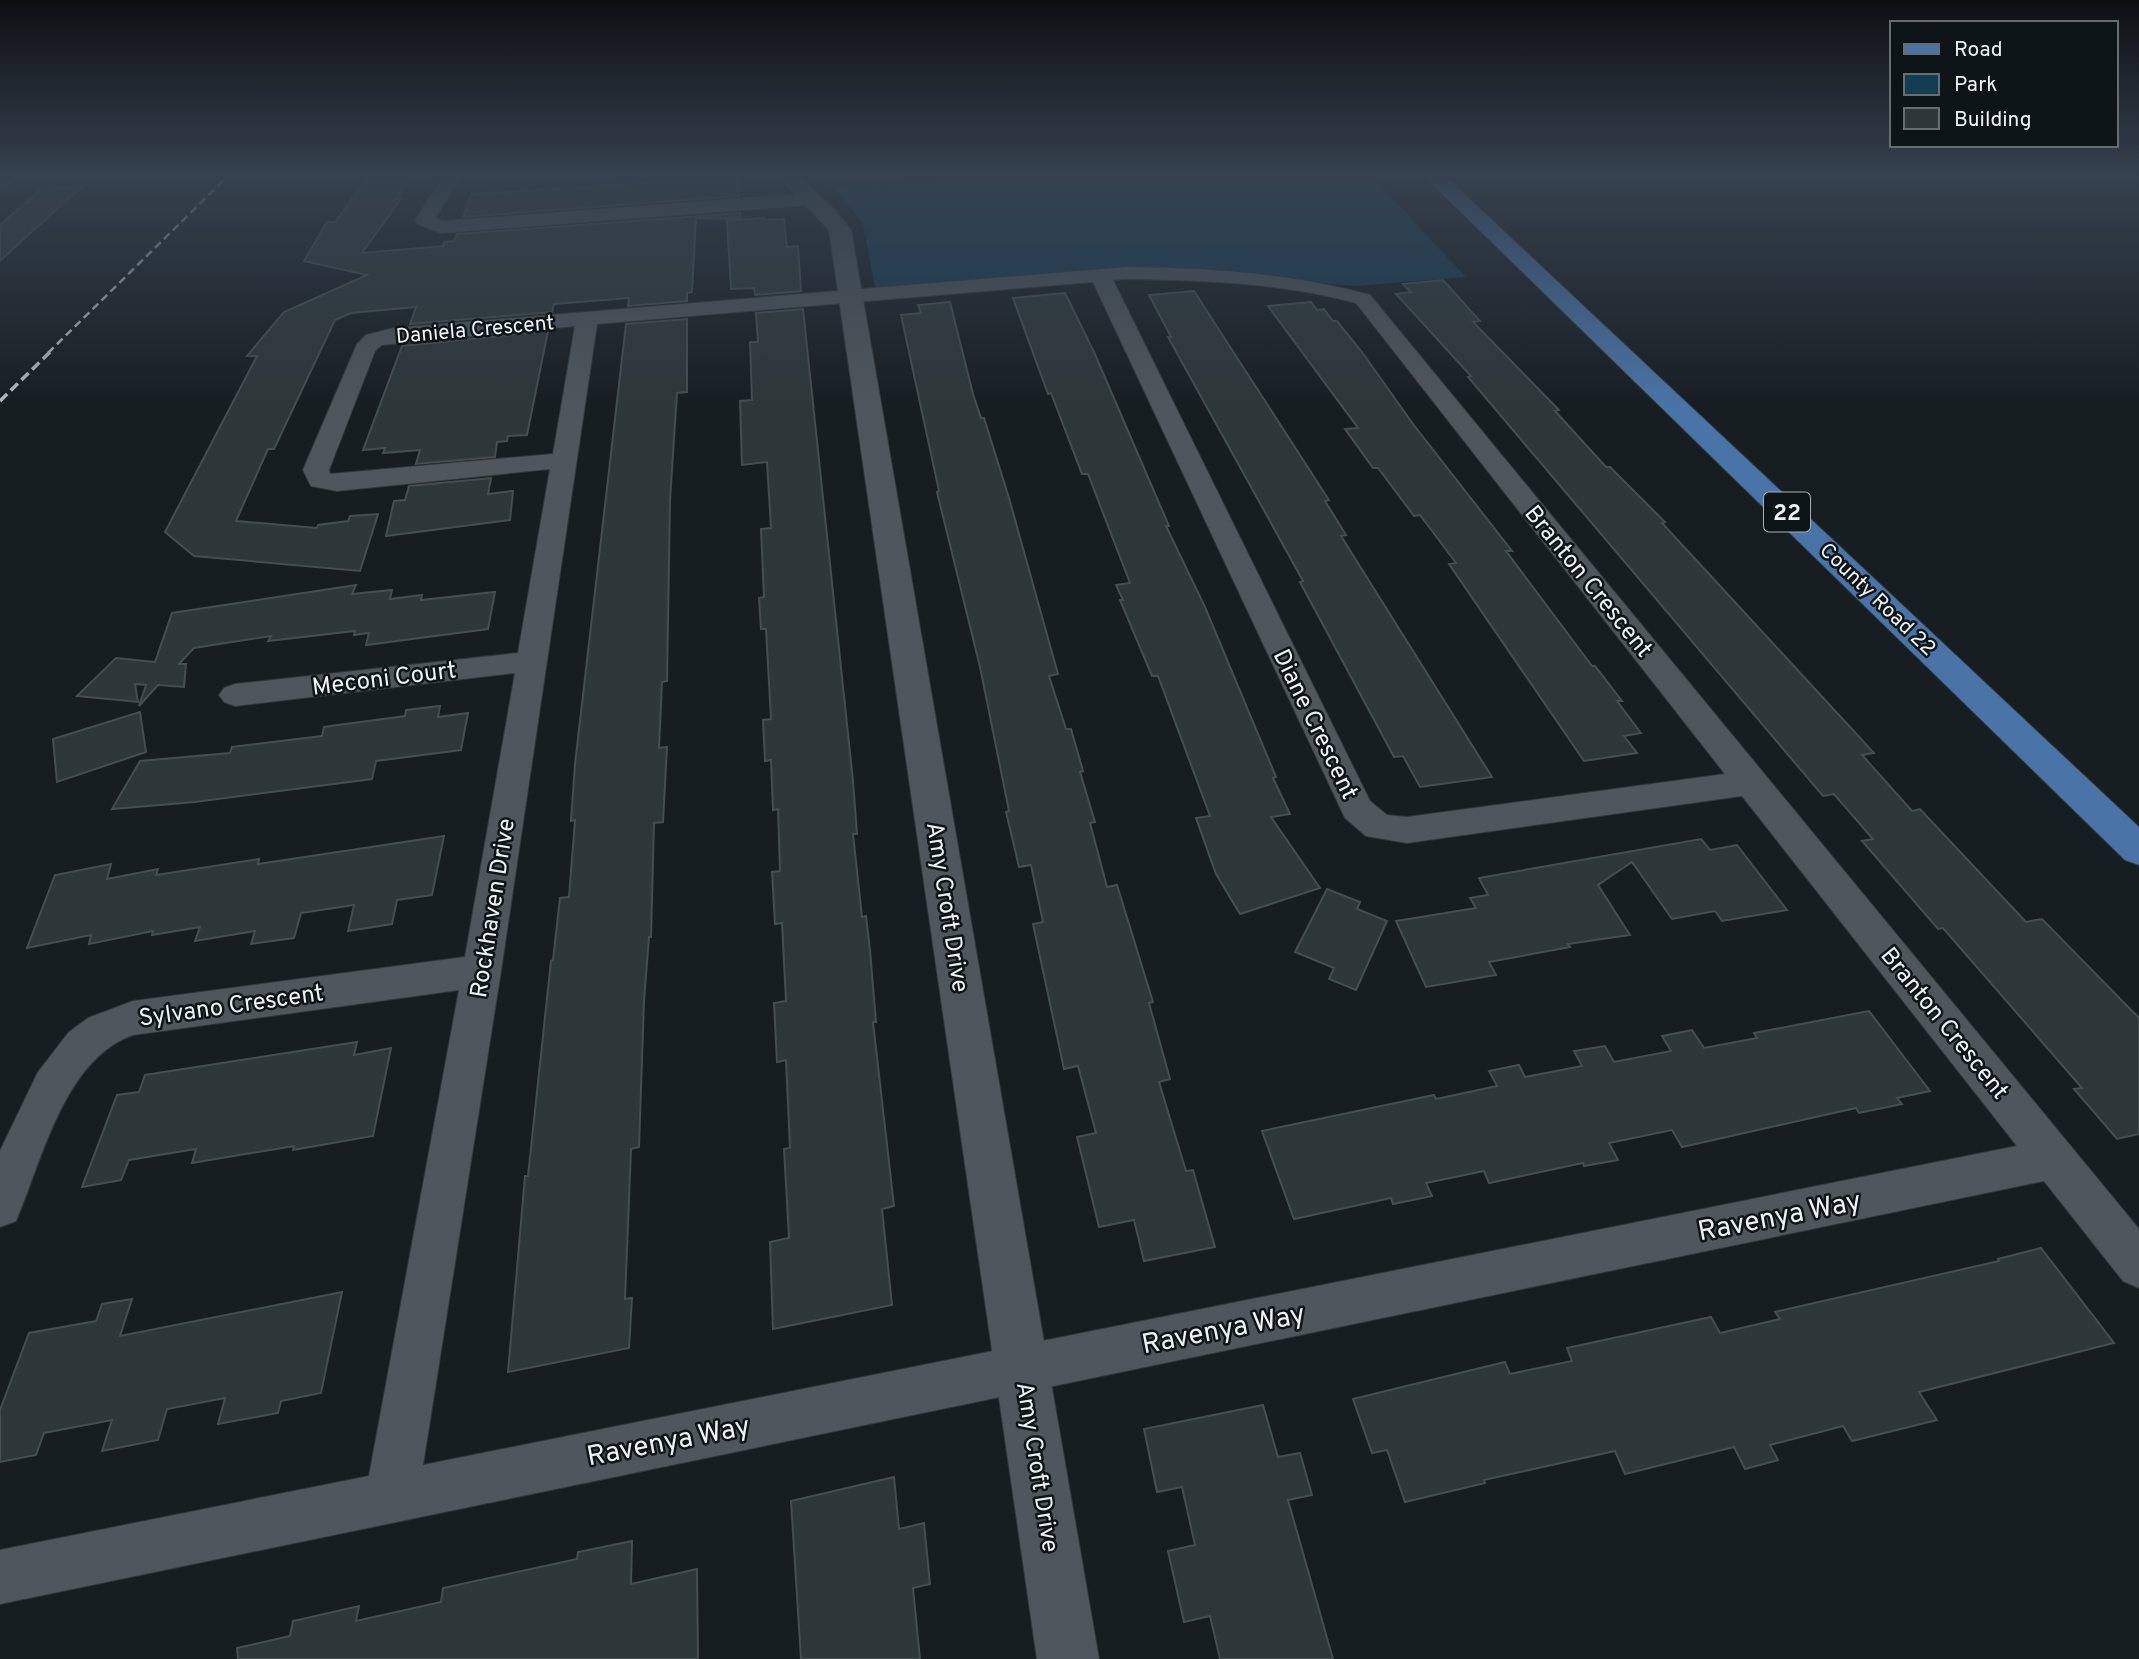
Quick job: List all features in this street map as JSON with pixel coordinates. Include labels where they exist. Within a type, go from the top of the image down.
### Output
[{"type":"main road","name":"County Road 22","points":[[1515,253],[2139,850]]},
{"type":"street","name":"Amy Croft Drive","points":[[844,253],[1068,1659]]},
{"type":"street","name":"Branton Crescent","points":[[850,296],[1100,275],[1185,274],[1307,286],[1363,299],[2139,1265]]},
{"type":"street","name":"Diane Crescent","points":[[1100,275],[1357,809],[1378,827],[1407,831],[1750,783]]},
{"type":"street","name":"Daniela Crescent","points":[[565,460],[337,483],[320,481],[316,470],[365,349],[374,340],[394,335],[850,296]]},
{"type":"street","name":"Rockhaven Drive","points":[[392,1496],[482,971],[587,319]]},
{"type":"street","name":"Meconi Court","points":[[235,695],[533,661]]},
{"type":"street","name":"Sylvano Crescent","points":[[0,1206],[48,1096],[71,1058],[103,1030],[133,1018],[482,971]]},
{"type":"street","name":"Ravenya Way","points":[[392,1496],[2055,1159]]},
{"type":"street","points":[[0,1577],[392,1496]]},
{"type":"green space","points":[[869,253],[1444,253],[1466,277],[1354,286],[1161,268],[875,288]]},
{"type":"building","points":[[0,253],[8,253],[0,261]]},
{"type":"building","points":[[308,253],[694,253],[692,292],[687,293],[687,301],[628,306],[629,298],[554,304],[552,312],[410,324],[416,307],[351,313],[335,320],[274,449],[268,449],[236,521],[317,528],[318,525],[348,521],[350,516],[378,514],[360,571],[194,556],[165,532],[257,356],[247,356],[284,312],[367,275],[304,261]]},
{"type":"building","points":[[729,253],[798,253],[801,291],[755,295],[754,288],[731,289]]},
{"type":"building","points":[[1443,280],[1480,321],[1473,322],[1559,410],[1555,411],[1606,467],[1610,467],[1665,522],[1662,523],[1874,753],[1862,755],[1912,811],[1920,809],[2026,922],[2042,919],[2139,1018],[2139,1134],[2117,1139],[2074,1089],[2082,1088],[1943,928],[1938,929],[1862,841],[1873,839],[1834,794],[1823,796],[1468,377],[1471,376],[1396,294],[1411,292],[1403,284]]},
{"type":"building","points":[[1194,291],[1329,500],[1325,501],[1346,535],[1341,536],[1492,777],[1420,787],[1403,756],[1394,757],[1300,582],[1303,581],[1168,337],[1171,337],[1149,295]]},
{"type":"building","points":[[1065,293],[1094,352],[1169,526],[1166,526],[1205,607],[1276,777],[1273,778],[1290,814],[1271,817],[1320,888],[1240,914],[1216,874],[1196,818],[1210,816],[1158,676],[1152,676],[1120,600],[1123,600],[1116,585],[1130,583],[1088,474],[1082,474],[1051,393],[1048,394],[1013,298]]},
{"type":"building","points":[[950,302],[973,394],[981,418],[984,418],[1009,498],[1058,674],[1049,676],[1066,729],[1071,729],[1083,771],[1080,772],[1095,822],[1090,823],[1107,887],[1117,885],[1153,1002],[1149,1003],[1170,1079],[1159,1082],[1186,1171],[1193,1170],[1215,1247],[1144,1261],[1134,1220],[1099,1227],[1077,1137],[1096,1133],[1078,1066],[1064,1069],[1033,924],[1043,922],[1031,865],[1019,867],[1006,812],[1009,811],[980,667],[937,492],[939,491],[901,315],[921,313],[918,305]]},
{"type":"building","points":[[1311,302],[1317,310],[1324,309],[1333,321],[1337,321],[1362,352],[1413,424],[1512,551],[1506,551],[1592,666],[1595,666],[1622,701],[1617,701],[1641,733],[1624,736],[1637,753],[1584,761],[1449,564],[1456,563],[1420,515],[1414,516],[1378,468],[1373,468],[1345,429],[1358,428],[1268,306]]},
{"type":"building","points":[[803,309],[853,781],[857,834],[853,834],[862,917],[866,916],[870,950],[876,1022],[873,1022],[894,1206],[882,1209],[892,1305],[773,1329],[770,1242],[789,1238],[784,1149],[790,1148],[786,1060],[777,1062],[774,1003],[786,1001],[782,923],[775,924],[772,872],[780,871],[778,809],[773,810],[771,760],[765,761],[763,720],[771,719],[766,629],[761,629],[759,598],[764,597],[761,529],[771,528],[767,462],[742,465],[740,401],[752,400],[750,342],[758,342],[756,313]]},
{"type":"building","points":[[687,319],[687,392],[677,393],[670,500],[667,681],[662,682],[659,748],[667,747],[663,822],[654,823],[651,937],[644,1001],[639,1147],[631,1149],[625,1299],[632,1298],[629,1348],[508,1372],[525,1176],[528,1176],[551,961],[560,898],[569,897],[575,820],[571,821],[575,764],[626,324]]},
{"type":"building","points":[[548,331],[527,435],[508,436],[507,441],[497,442],[495,457],[416,464],[420,450],[383,453],[385,448],[363,450],[402,346]]},
{"type":"building","points":[[491,478],[488,494],[513,491],[510,520],[386,536],[394,501],[405,500],[409,486]]},
{"type":"building","points":[[356,585],[352,594],[392,590],[390,599],[422,595],[421,600],[495,592],[488,629],[366,645],[369,633],[354,635],[355,631],[268,641],[271,636],[194,648],[179,664],[186,664],[184,687],[158,685],[139,706],[146,685],[135,684],[138,702],[77,696],[116,658],[155,662],[172,613]]},
{"type":"building","points":[[440,706],[438,717],[468,713],[461,750],[376,761],[372,779],[195,802],[112,809],[140,761],[230,753],[232,747],[322,736],[324,727],[405,716],[406,710]]},
{"type":"building","points":[[140,712],[146,752],[57,782],[53,739]]},
{"type":"building","points":[[444,836],[432,895],[397,900],[392,924],[348,931],[354,905],[301,913],[294,938],[251,944],[255,931],[195,941],[200,927],[152,935],[153,931],[89,944],[91,935],[27,948],[55,875],[111,864],[107,879],[158,869],[156,875],[259,859],[258,864]]},
{"type":"building","points":[[1701,839],[1710,850],[1737,845],[1787,910],[1722,921],[1715,911],[1672,919],[1632,862],[1598,885],[1630,935],[1568,944],[1570,947],[1489,962],[1496,975],[1426,987],[1396,921],[1476,908],[1470,898],[1488,895],[1479,878]]},
{"type":"building","points":[[1327,889],[1360,902],[1357,909],[1387,921],[1356,990],[1329,979],[1334,968],[1295,952]]},
{"type":"building","points":[[1869,1011],[1930,1091],[1897,1098],[1902,1104],[1859,1113],[1856,1108],[1682,1147],[1672,1130],[1609,1143],[1618,1160],[1584,1166],[1583,1163],[1489,1183],[1484,1171],[1426,1183],[1432,1196],[1393,1204],[1391,1198],[1294,1219],[1262,1131],[1434,1095],[1436,1099],[1497,1086],[1489,1071],[1519,1065],[1525,1077],[1582,1066],[1574,1051],[1605,1046],[1614,1062],[1671,1051],[1662,1036],[1692,1030],[1704,1048],[1757,1038],[1754,1033]]},
{"type":"building","points":[[357,1042],[354,1055],[391,1048],[373,1136],[192,1163],[196,1149],[129,1160],[121,1180],[82,1187],[117,1095],[139,1092],[145,1075]]},
{"type":"building","points":[[2041,1248],[2114,1343],[1919,1392],[1937,1420],[1852,1441],[1843,1426],[1770,1445],[1778,1460],[1745,1469],[1734,1447],[1625,1474],[1615,1451],[1484,1480],[1485,1483],[1405,1502],[1387,1450],[1372,1453],[1353,1399],[1505,1362],[1510,1374],[1572,1361],[1567,1348],[1711,1317],[1720,1333],[1780,1319],[1775,1312],[1999,1261],[1998,1259]]},
{"type":"building","points":[[342,1292],[321,1393],[281,1401],[278,1413],[218,1424],[225,1398],[167,1409],[158,1440],[102,1451],[112,1420],[44,1433],[36,1455],[0,1462],[0,1410],[29,1333],[96,1321],[102,1304],[132,1299],[120,1336]]},
{"type":"building","points":[[1263,1405],[1278,1457],[1300,1453],[1312,1495],[1288,1500],[1333,1659],[1220,1659],[1210,1616],[1184,1622],[1168,1551],[1195,1545],[1182,1487],[1157,1492],[1144,1429]]},
{"type":"building","points":[[894,1477],[899,1529],[924,1523],[930,1584],[913,1588],[920,1659],[801,1659],[791,1501]]},
{"type":"building","points":[[632,1541],[631,1584],[697,1569],[698,1659],[238,1659],[237,1648],[290,1636],[293,1621],[359,1606],[356,1621],[441,1602],[443,1588],[577,1559],[578,1552]]},
{"type":"railway","points":[[48,353],[149,253]]},
{"type":"railway","points":[[0,401],[50,352]]}]
